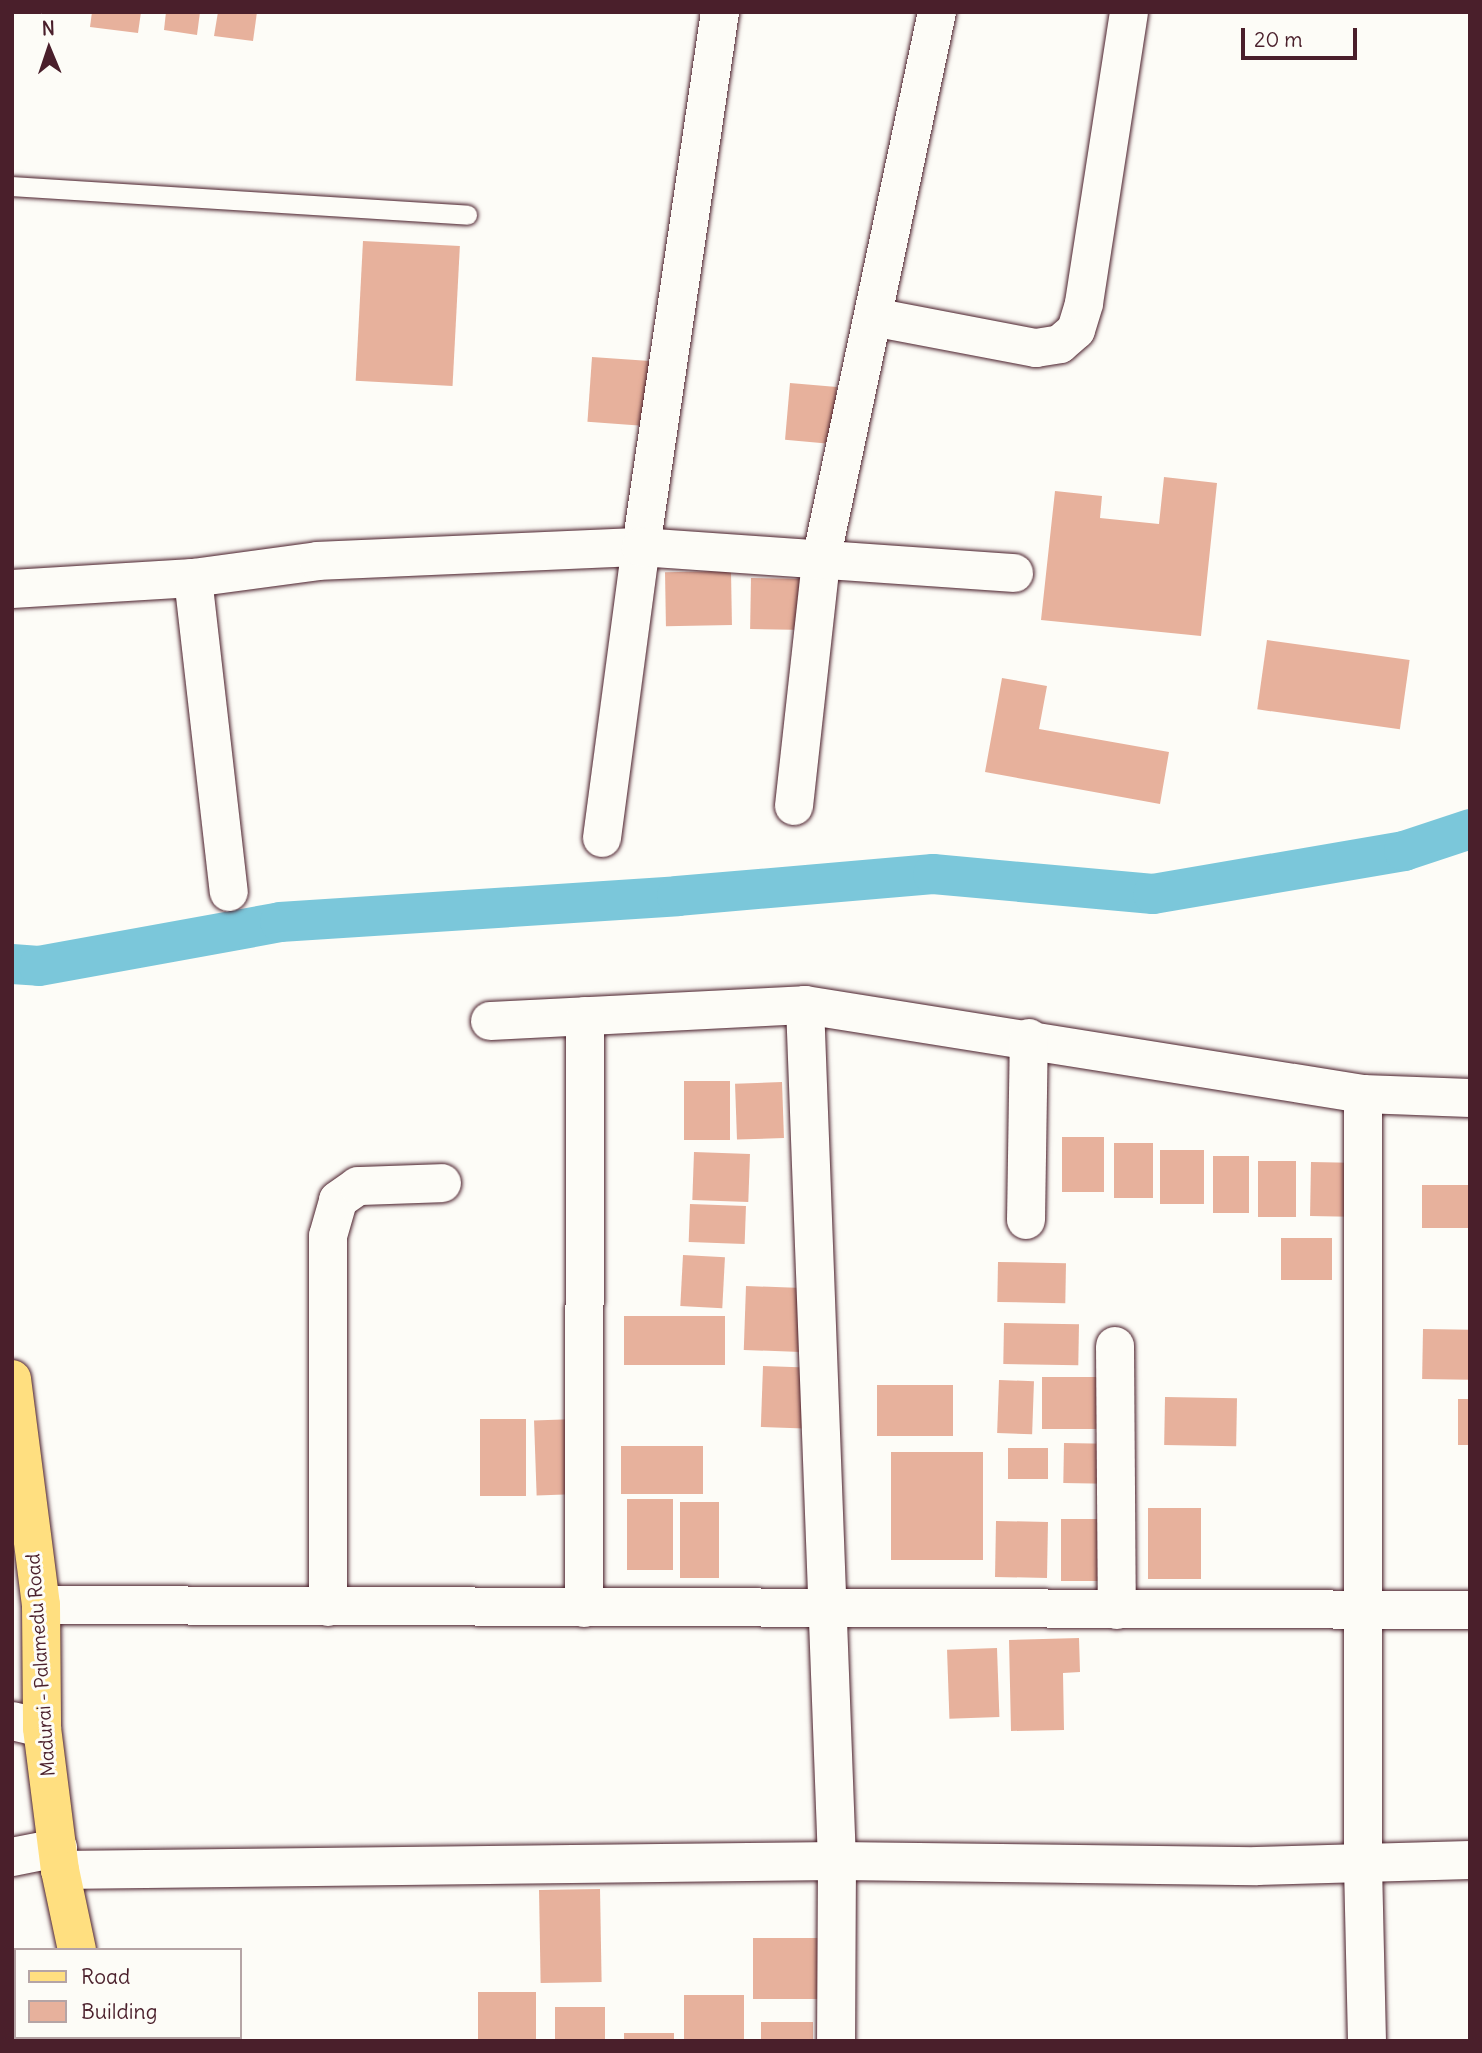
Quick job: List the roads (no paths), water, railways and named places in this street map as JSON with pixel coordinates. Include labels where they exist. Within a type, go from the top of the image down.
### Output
[{"type":"main road","name":"Madurai - Palamedu Road","points":[[12,1379],[41,1605],[27,1724],[77,1948]]},
{"type":"street","points":[[602,838],[641,547],[720,12]]},
{"type":"street","points":[[794,806],[821,559],[937,12]]},
{"type":"street","points":[[873,317],[1036,348],[1060,344],[1076,330],[1084,303],[1129,12]]},
{"type":"street","points":[[12,589],[193,578],[318,561],[641,547],[1014,573]]},
{"type":"street","points":[[193,578],[229,892]]},
{"type":"street","points":[[805,1005],[837,1861],[836,2041]]},
{"type":"street","points":[[490,1021],[805,1005],[1029,1038],[1363,1094],[1470,1098]]},
{"type":"street","points":[[584,1608],[585,1016]]},
{"type":"street","points":[[1026,1220],[1029,1038]]},
{"type":"street","points":[[1363,1094],[1363,1865],[1367,2041]]},
{"type":"street","points":[[328,1606],[328,1236],[338,1200],[358,1186],[442,1183]]},
{"type":"street","points":[[1115,1346],[1117,1610]]},
{"type":"street","points":[[41,1605],[1470,1610]]},
{"type":"street","points":[[12,1857],[1363,1865],[1470,1860]]},
{"type":"lane","points":[[12,186],[467,215]]},
{"type":"waterway","points":[[12,964],[39,966],[280,922],[677,896],[933,874],[1153,894],[1404,851],[1470,829]]}]
